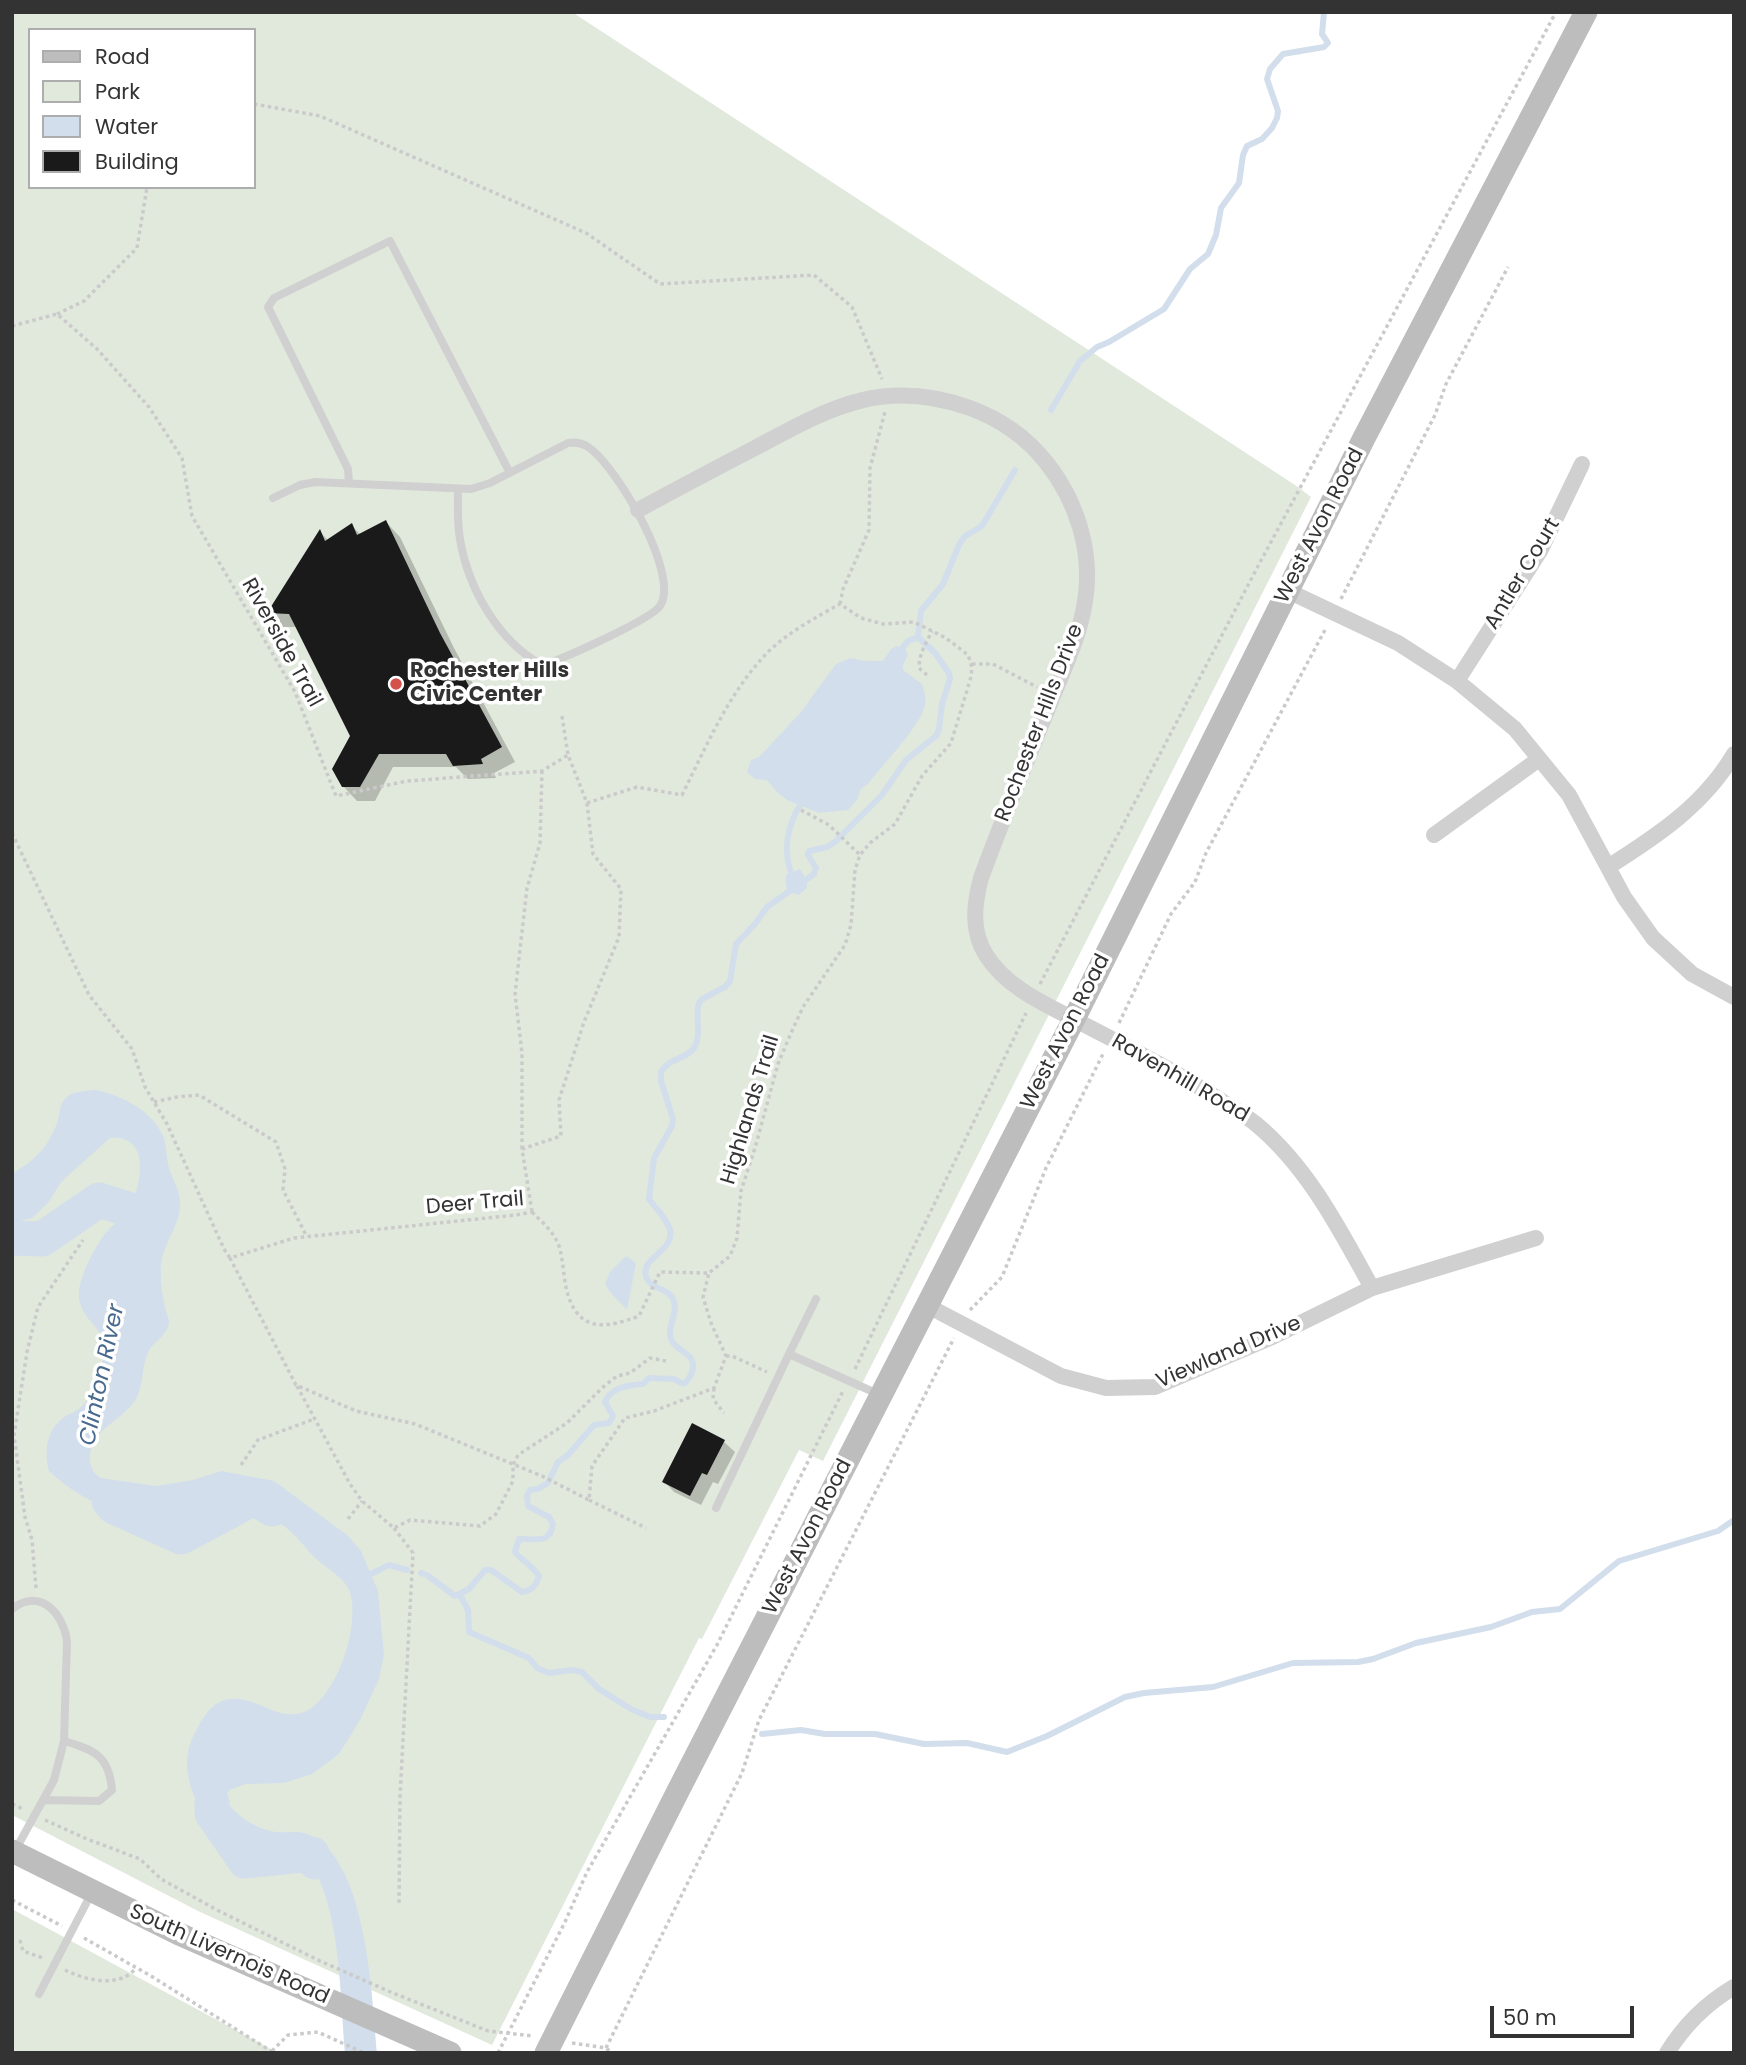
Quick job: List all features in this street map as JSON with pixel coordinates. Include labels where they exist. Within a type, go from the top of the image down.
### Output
[{"type":"street","name":"West Avon Road","points":[[546,2053],[1074,1019],[1364,438],[1586,12]]},
{"type":"street","name":"Rochester Hills Drive","points":[[638,510],[806,419],[849,403],[890,396],[927,397],[946,401],[996,420],[1013,430],[1040,455],[1065,492],[1082,534],[1086,551],[1085,601],[1077,633],[981,878],[975,919],[983,950],[998,971],[1025,993],[1074,1019]]},
{"type":"street","name":"Antler Court","points":[[1457,681],[1540,551],[1582,464]]},
{"type":"street","points":[[1288,591],[1398,643],[1457,681],[1515,729],[1569,795],[1624,897],[1653,938],[1692,975],[1734,998]]},
{"type":"street","points":[[1608,867],[1678,820],[1703,797],[1734,754]]},
{"type":"street","points":[[1434,835],[1539,759]]},
{"type":"street","name":"Ravenhill Road","points":[[1074,1019],[1195,1084],[1255,1122],[1289,1155],[1347,1241],[1372,1289]]},
{"type":"street","name":"Viewland Drive","points":[[926,1305],[1061,1376],[1105,1388],[1155,1387],[1270,1338],[1372,1289],[1536,1238]]},
{"type":"street","name":"South Livernois Road","points":[[13,1851],[179,1934],[450,2053]]},
{"type":"street","points":[[1667,2053],[1681,2030],[1734,1987]]},
{"type":"lane","points":[[349,483],[348,470],[268,307],[274,298],[390,241],[510,473]]},
{"type":"lane","points":[[274,498],[307,483],[458,490],[480,486],[568,443],[581,443],[607,464],[638,510],[663,576],[664,595],[659,607],[633,624],[561,660],[542,665],[509,641],[475,585],[460,540],[458,490]]},
{"type":"lane","points":[[716,1508],[816,1299]]},
{"type":"lane","points":[[789,1354],[880,1395]]},
{"type":"lane","points":[[12,1609],[22,1602],[37,1601],[48,1605],[57,1613],[65,1627],[67,1641],[64,1741],[54,1780],[13,1851]]},
{"type":"lane","points":[[43,1800],[99,1801],[112,1790],[110,1769],[99,1757],[82,1746],[64,1741]]},
{"type":"lane","points":[[39,1994],[92,1892]]},
{"type":"path","points":[[1041,980],[1257,568],[1556,12]]},
{"type":"path","points":[[256,104],[320,116],[586,233],[660,284],[814,275],[852,307],[890,396],[870,468],[869,530],[843,589],[840,604]]},
{"type":"path","points":[[12,326],[57,314],[84,301],[137,248],[147,189]]},
{"type":"path","points":[[1342,597],[1435,415],[1446,384],[1508,267]]},
{"type":"path","name":"Riverside Trail","points":[[57,314],[97,349],[149,407],[181,458],[192,516],[295,692],[335,796],[407,781],[542,771],[568,755]]},
{"type":"path","points":[[801,810],[829,825],[860,855],[870,842],[895,824],[922,776],[951,743],[971,677],[972,664],[968,655],[931,630],[907,622],[883,624],[861,618],[840,604]]},
{"type":"path","points":[[587,803],[638,787],[682,795],[721,716],[751,672],[770,650],[819,615],[840,604]]},
{"type":"path","points":[[1117,1027],[1171,914],[1195,883],[1206,853],[1327,625]]},
{"type":"path","points":[[927,675],[919,668],[923,647],[931,630]]},
{"type":"path","points":[[972,664],[993,664],[1053,696]]},
{"type":"path","points":[[522,1149],[561,1136],[559,1100],[584,1022],[619,937],[621,889],[593,854],[587,803],[568,755],[562,716]]},
{"type":"path","points":[[532,1212],[522,1149],[522,1054],[515,994],[527,888],[540,844],[542,771]]},
{"type":"path","points":[[12,833],[89,995],[132,1049],[145,1087],[167,1124],[224,1249],[350,1484],[362,1501],[394,1528],[414,1553],[400,1796],[399,1903]]},
{"type":"path","name":"Highlands Trail","points":[[709,1273],[730,1256],[737,1238],[741,1191],[778,1064],[790,1033],[803,1007],[845,945],[851,925],[860,855]]},
{"type":"path","points":[[498,2053],[565,1922],[587,1872],[717,1645],[1026,1014]]},
{"type":"path","points":[[970,1311],[1002,1277],[1046,1168],[1102,1055]]},
{"type":"path","points":[[154,1102],[199,1095],[276,1142],[285,1168],[284,1190],[307,1237]]},
{"type":"path","name":"Deer Trail","points":[[230,1258],[294,1238],[532,1212],[547,1226],[558,1244],[567,1294],[576,1314],[589,1324],[602,1326],[639,1316],[660,1272],[709,1273]]},
{"type":"path","points":[[37,1601],[32,1539],[25,1517],[14,1435],[27,1352],[38,1307],[83,1240]]},
{"type":"path","points":[[709,1273],[703,1297],[726,1356],[714,1388],[713,1399],[724,1413]]},
{"type":"path","points":[[612,2053],[606,2048],[741,1773],[759,1720],[953,1342]]},
{"type":"path","points":[[726,1356],[732,1356],[778,1378]]},
{"type":"path","points":[[394,1528],[410,1520],[480,1526],[496,1514],[513,1481],[513,1465],[518,1455],[567,1423],[617,1376],[630,1373],[650,1359],[666,1361]]},
{"type":"path","points":[[296,1385],[356,1411],[415,1424],[542,1476],[646,1528]]},
{"type":"path","points":[[589,1500],[593,1466],[625,1418],[654,1411],[714,1388]]},
{"type":"path","points":[[241,1465],[258,1440],[314,1419]]},
{"type":"path","points":[[348,1520],[362,1501]]},
{"type":"path","points":[[12,1804],[87,1839],[140,1859],[161,1879],[320,1961],[488,2031],[509,2032]]},
{"type":"path","points":[[12,1900],[136,1968],[273,2052],[288,2035],[318,2032],[365,2053]]},
{"type":"path","points":[[20,1940],[23,1951],[36,1954],[92,1981],[122,1977],[131,1974],[136,1968]]},
{"type":"green space","points":[[12,12],[572,12],[1311,497],[823,1461],[799,1450],[702,1639],[699,1638],[492,2045],[198,1911],[12,1815]]},
{"type":"green space","points":[[12,1909],[278,2053],[12,2053]]},
{"type":"water","points":[[897,646],[906,650],[908,655],[903,670],[922,684],[925,705],[909,734],[861,789],[857,800],[848,810],[819,813],[787,800],[767,780],[755,779],[747,772],[751,760],[759,757],[801,712],[836,664],[850,658],[883,661],[891,649]]},
{"type":"water","points":[[800,869],[807,880],[807,888],[799,895],[789,891],[786,875]]},
{"type":"water","points":[[95,1090],[135,1105],[158,1127],[164,1140],[180,1204],[179,1216],[161,1264],[168,1327],[148,1353],[136,1399],[94,1441],[90,1461],[93,1471],[101,1478],[156,1486],[193,1480],[221,1471],[274,1481],[347,1535],[361,1551],[378,1591],[384,1655],[379,1679],[360,1720],[339,1754],[312,1774],[284,1783],[246,1784],[229,1790],[225,1799],[241,1816],[263,1829],[304,1833],[325,1845],[341,1867],[362,1929],[377,2053],[345,2053],[338,1958],[330,1910],[314,1870],[244,1848],[222,1835],[202,1812],[195,1798],[187,1768],[192,1739],[206,1713],[216,1704],[239,1699],[280,1712],[297,1714],[311,1708],[323,1697],[343,1661],[349,1640],[352,1602],[348,1588],[288,1529],[274,1520],[240,1511],[215,1511],[152,1523],[83,1496],[49,1471],[47,1449],[50,1435],[57,1423],[86,1402],[100,1372],[103,1355],[100,1333],[80,1304],[81,1281],[100,1241],[128,1211],[137,1189],[140,1164],[138,1153],[132,1144],[123,1139],[110,1138],[61,1182],[48,1203],[32,1218],[12,1223],[12,1173],[27,1164],[46,1144],[55,1128],[65,1098],[74,1093]]},
{"type":"water","points":[[626,1256],[636,1263],[627,1310],[605,1284],[610,1272]]},
{"type":"building","name":"Rochester Hills Civic Center","points":[[386,520],[440,633],[502,747],[481,759],[483,764],[453,766],[446,754],[379,754],[360,787],[342,787],[332,769],[350,736],[289,614],[267,613],[320,529],[325,541],[352,523],[357,535]]},
{"type":"building","points":[[692,1423],[725,1440],[707,1475],[702,1473],[690,1496],[662,1482]]},
{"type":"waterway","points":[[1051,410],[1080,361],[1097,347],[1164,309],[1190,269],[1208,254],[1216,235],[1221,208],[1239,183],[1247,146],[1262,139],[1277,118],[1278,111],[1267,79],[1270,69],[1283,54],[1324,47],[1328,43],[1322,34],[1324,12]]},
{"type":"waterway","points":[[421,1573],[455,1596],[469,1589],[485,1570],[491,1570],[522,1592],[531,1589],[539,1576],[515,1552],[519,1539],[545,1538],[553,1524],[549,1517],[528,1506],[527,1496],[530,1490],[548,1483],[558,1462],[568,1455],[594,1425],[609,1423],[613,1416],[605,1402],[616,1390],[643,1384],[649,1378],[674,1379],[683,1384],[690,1378],[692,1360],[671,1339],[670,1328],[675,1308],[672,1297],[652,1285],[645,1272],[651,1260],[670,1238],[666,1221],[649,1199],[654,1158],[672,1126],[673,1119],[661,1081],[661,1072],[669,1063],[690,1053],[696,1044],[699,1003],[730,981],[736,944],[767,907],[814,874],[816,868],[808,855],[809,851],[827,847],[835,842],[882,795],[906,760],[936,736],[950,679],[949,673],[935,653],[918,637],[921,611],[943,584],[959,545],[965,536],[982,526],[1015,470]]},
{"type":"waterway","points":[[898,653],[908,641],[918,637]]},
{"type":"waterway","points":[[794,879],[788,859],[788,839],[793,819],[803,800]]},
{"type":"waterway","name":"Clinton River","points":[[12,1238],[42,1239],[99,1200],[149,1216],[140,1241]]},
{"type":"waterway","name":"Clinton River","points":[[109,1501],[114,1507],[181,1537],[254,1498],[272,1509]]},
{"type":"waterway","points":[[762,1734],[801,1730],[825,1734],[875,1734],[924,1744],[967,1743],[1007,1752],[1047,1736],[1125,1697],[1213,1687],[1293,1663],[1358,1662],[1373,1659],[1416,1643],[1491,1627],[1532,1612],[1560,1609],[1619,1561],[1718,1531],[1734,1520]]},
{"type":"waterway","points":[[371,1574],[389,1565],[407,1570]]},
{"type":"waterway","points":[[460,1595],[468,1610],[469,1632],[529,1658],[537,1668],[549,1673],[572,1670],[582,1672],[599,1689],[631,1709],[650,1717],[664,1717]]},
{"type":"waterway","name":"Clinton River","points":[[212,1803],[212,1813],[245,1861],[312,1854],[315,1862]]},
{"type":"place","name":"Rochester Hills Civic Center","points":[[396,684]]}]
